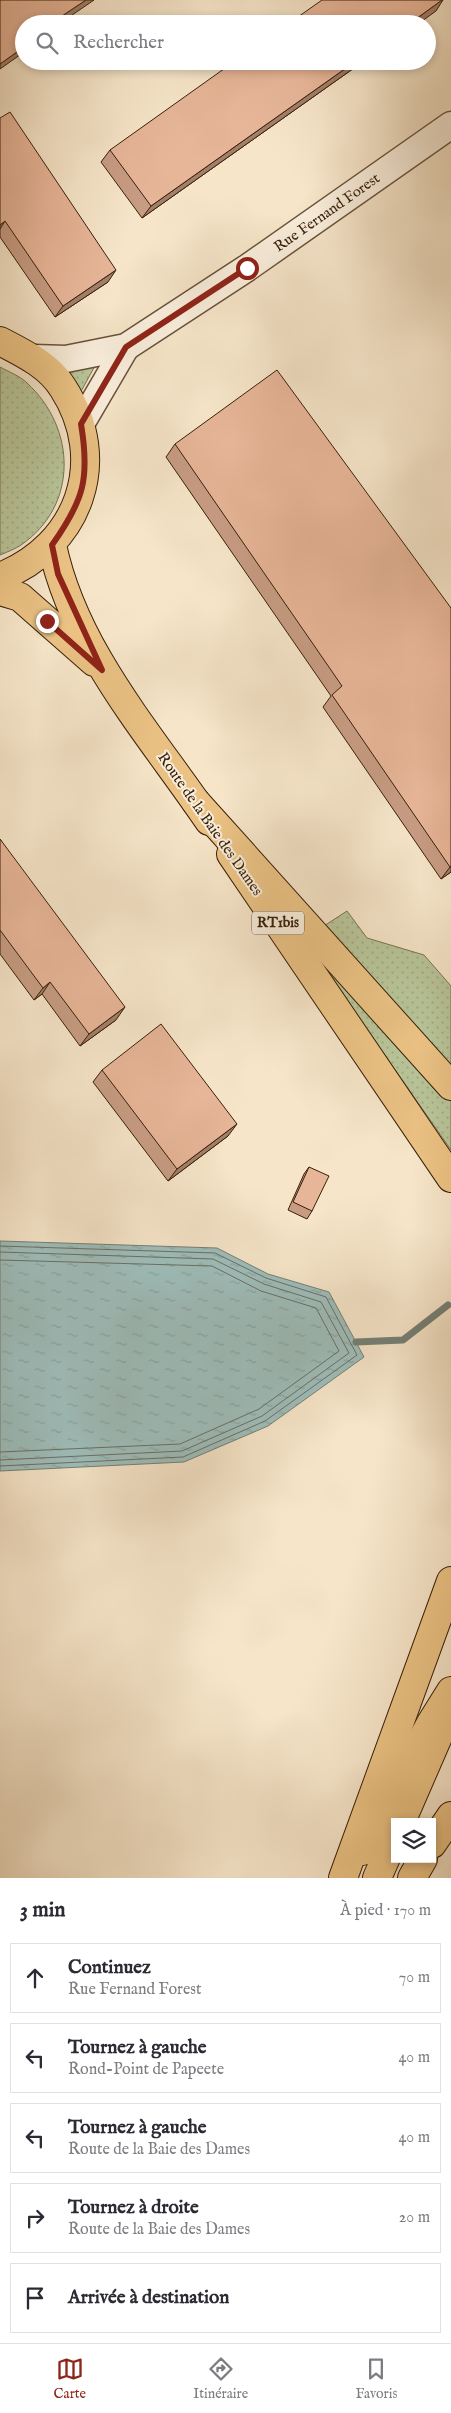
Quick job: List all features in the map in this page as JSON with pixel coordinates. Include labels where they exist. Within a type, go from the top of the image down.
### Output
[{"type":"main road","points":[[0,341],[34,358],[63,387],[81,424],[86,455],[83,487],[71,518],[52,545],[28,564],[0,577]]},
{"type":"main road","name":"Route de la Baie des Dames","points":[[52,545],[58,574],[102,670],[196,802],[451,1178]]},
{"type":"main road","name":"Route de la Baie des Dames","points":[[0,591],[20,597],[102,670]]},
{"type":"main road","points":[[196,802],[451,1086]]},
{"type":"main road","points":[[345,1878],[451,1581]]},
{"type":"main road","points":[[345,1878],[431,1723],[451,1691]]},
{"type":"main road","points":[[403,1818],[451,1707]]},
{"type":"main road","points":[[436,1838],[451,1816]]},
{"type":"main road","points":[[377,1878],[391,1846]]},
{"type":"main road","points":[[412,1878],[421,1863]]},
{"type":"street","name":"Rue Fernand Forest","points":[[34,358],[66,359],[126,347],[256,262],[451,125]]},
{"type":"street","name":"Rue Fernand Forest","points":[[81,424],[126,347]]},
{"type":"green space","points":[[96,364],[79,395],[62,371]]},
{"type":"green space","points":[[0,367],[27,383],[43,401],[55,422],[62,443],[64,466],[61,488],[53,509],[40,528],[21,545],[0,555]]},
{"type":"green space","points":[[347,911],[367,938],[424,955],[451,986],[451,1150],[304,939]]},
{"type":"water","points":[[0,1241],[217,1248],[268,1274],[329,1292],[364,1357],[268,1426],[184,1462],[0,1471]]},
{"type":"building","points":[[0,0],[86,0],[64,15],[15,15],[15,53],[0,64]]},
{"type":"building","points":[[322,0],[442,0],[421,15],[301,15]]},
{"type":"building","points":[[222,70],[343,70],[151,206],[110,150]]},
{"type":"building","points":[[10,112],[116,270],[63,306],[5,221],[0,225],[0,118]]},
{"type":"building","points":[[277,370],[451,608],[450,867],[332,695],[342,686],[175,444]]},
{"type":"building","points":[[0,839],[125,1007],[89,1034],[50,982],[43,988],[0,930]]},
{"type":"building","points":[[161,1024],[237,1124],[177,1169],[102,1070]]},
{"type":"building","points":[[309,1167],[329,1176],[312,1211],[293,1202]]},
{"type":"waterway","points":[[356,1342],[403,1340],[448,1305]]},
{"type":"route","points":[[47,621],[102,670],[58,574],[52,545],[71,518],[83,487],[86,455],[81,424],[126,347],[247,268]]}]
